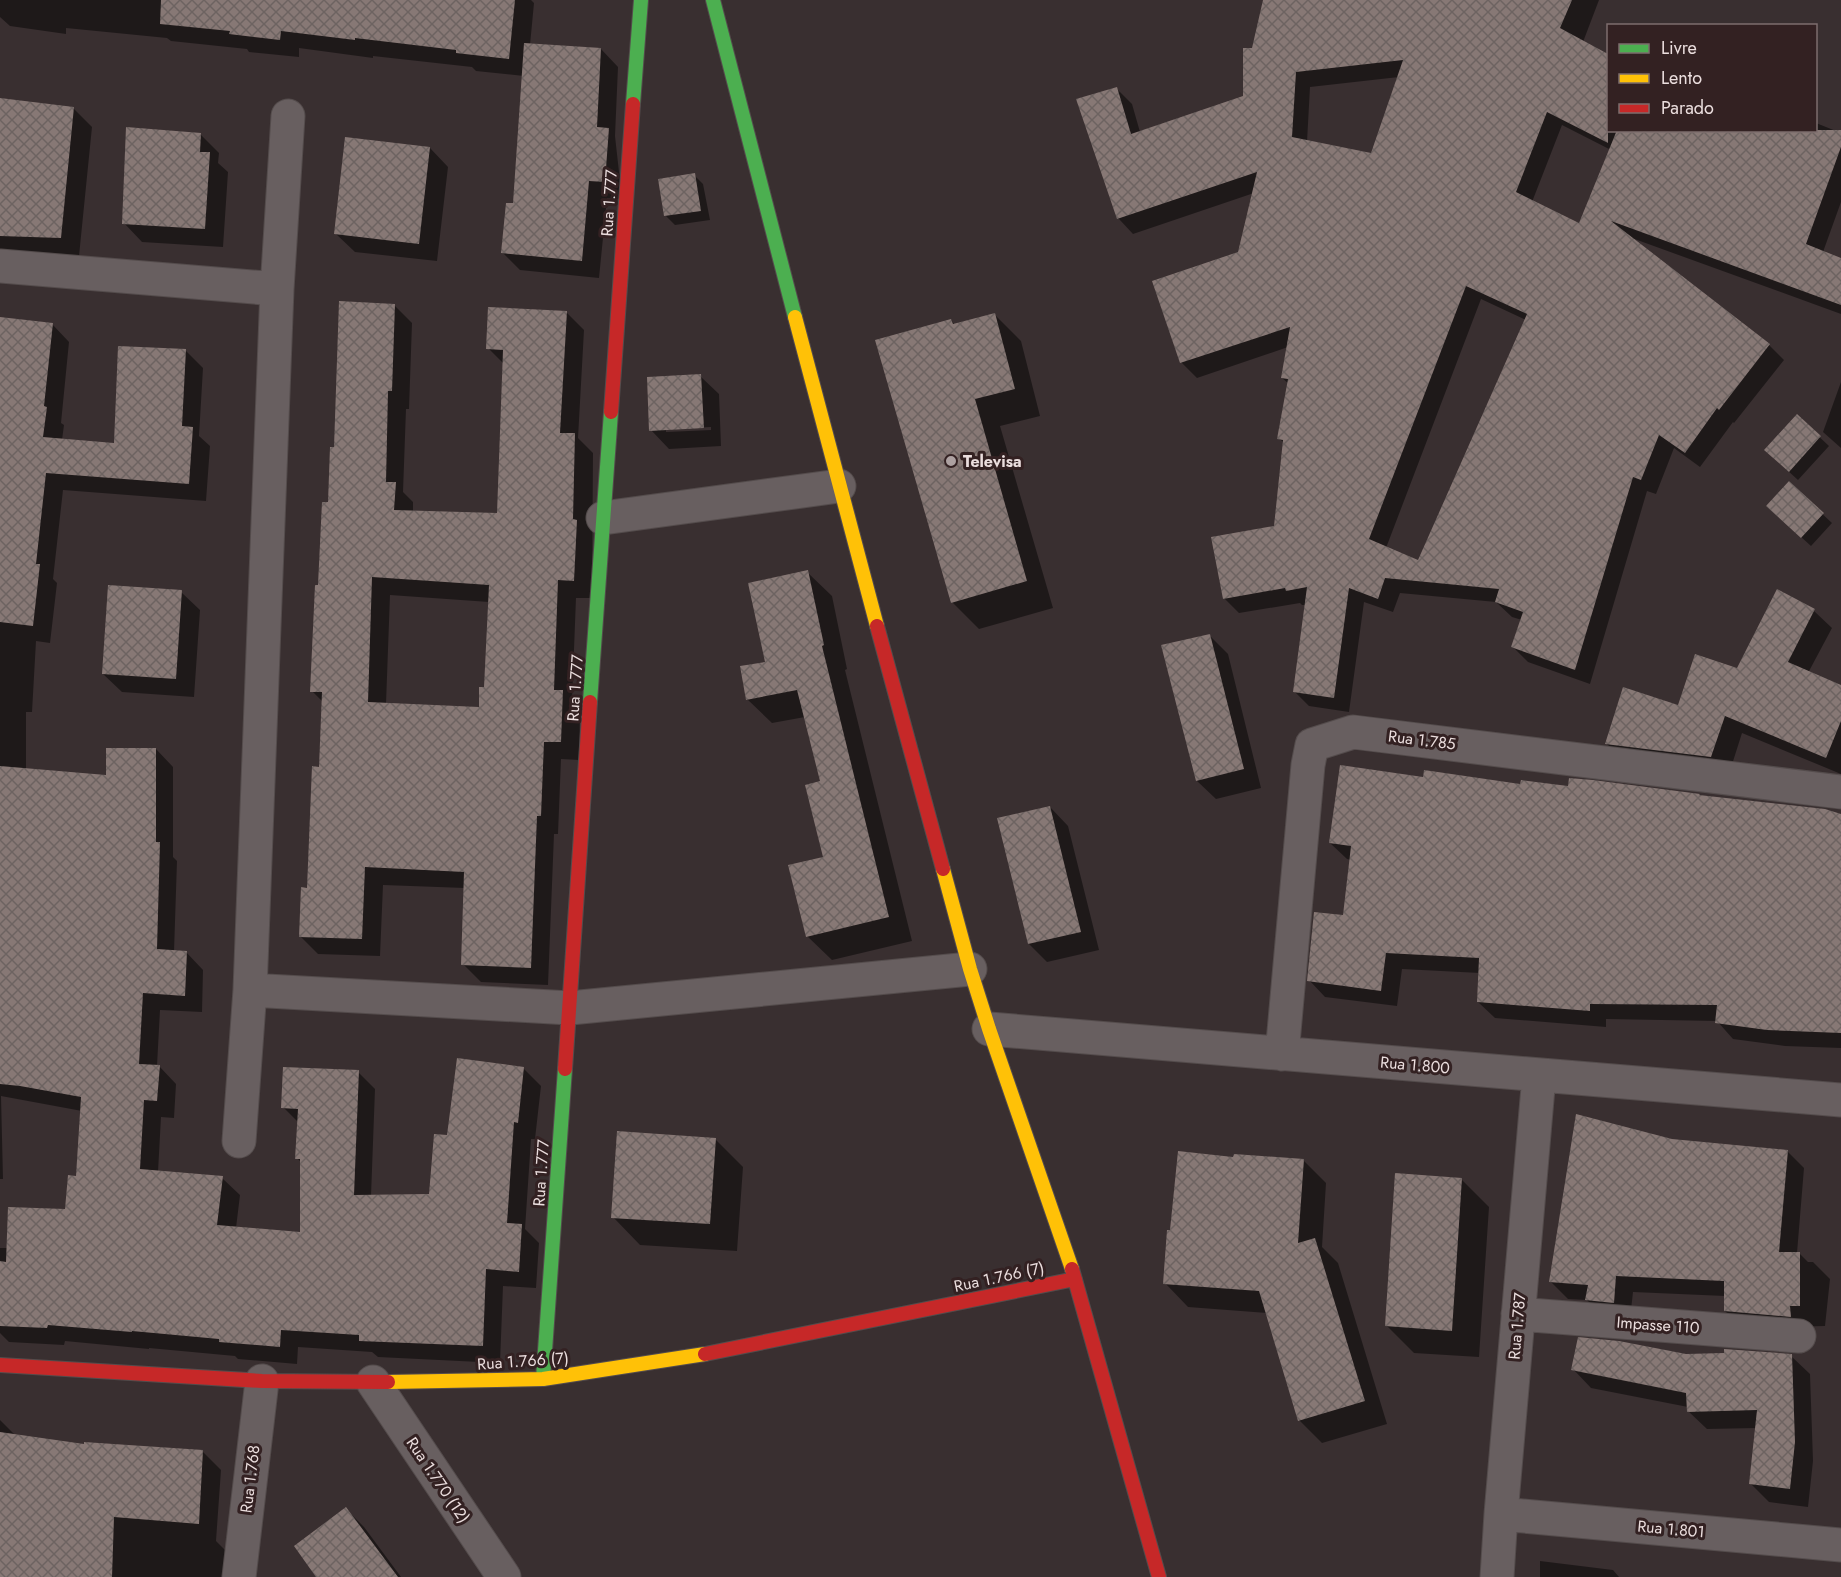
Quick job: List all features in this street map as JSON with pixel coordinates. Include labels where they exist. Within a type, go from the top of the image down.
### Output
[{"type":"street","name":"Rua 1.777","points":[[543,1379],[641,0]]},
{"type":"street","points":[[713,0],[839,486],[970,969],[1075,1279],[1159,1577]]},
{"type":"street","points":[[239,1141],[250,990],[277,289],[288,116]]},
{"type":"street","points":[[0,266],[277,289]]},
{"type":"street","points":[[603,518],[839,486]]},
{"type":"street","name":"Rua 1.785","points":[[1282,1054],[1308,765],[1312,745],[1353,732],[1841,792]]},
{"type":"street","points":[[250,990],[570,1008],[970,969]]},
{"type":"street","name":"Rua 1.800","points":[[989,1029],[1841,1100]]},
{"type":"street","name":"Rua 1.787","points":[[1497,1577],[1500,1514],[1539,1076]]},
{"type":"street","name":"Rua 1.766 (7)","points":[[0,1365],[262,1381],[543,1379],[710,1353],[1075,1279]]},
{"type":"street","name":"Impasse 110","points":[[1518,1314],[1799,1336]]},
{"type":"street","name":"Rua 1.768","points":[[239,1577],[262,1381]]},
{"type":"street","name":"Rua 1.770 (12)","points":[[373,1382],[504,1577]]},
{"type":"street","name":"Rua 1.801","points":[[1500,1514],[1841,1545]]},
{"type":"building","points":[[161,0],[515,0],[509,59],[355,38],[355,40],[281,31],[280,40],[229,34],[230,31],[160,24]]},
{"type":"building","points":[[1263,0],[1572,0],[1560,28],[1607,53],[1608,143],[1547,112],[1516,192],[1579,223],[1616,132],[1841,130],[1841,147],[1806,244],[1841,258],[1841,305],[1611,221],[1770,344],[1719,410],[1717,408],[1685,453],[1659,435],[1641,480],[1633,477],[1575,670],[1511,647],[1523,612],[1495,602],[1499,589],[1385,578],[1378,599],[1349,588],[1334,698],[1293,692],[1307,587],[1286,591],[1285,588],[1223,599],[1211,537],[1274,526],[1283,440],[1277,439],[1288,379],[1281,378],[1290,327],[1180,363],[1152,281],[1238,252],[1257,172],[1117,219],[1076,99],[1117,87],[1131,134],[1243,96],[1243,48],[1252,48]],"holes":[[[1403,60],[1371,153],[1292,137],[1296,72]],[[1466,286],[1527,314],[1418,560],[1369,539]]]},
{"type":"building","points":[[524,43],[601,48],[597,127],[609,128],[605,182],[589,181],[582,261],[501,253],[506,203],[513,203]]},
{"type":"building","points":[[0,98],[74,107],[61,238],[0,236]]},
{"type":"building","points":[[126,127],[201,133],[200,152],[210,152],[205,229],[122,224]]},
{"type":"building","points":[[345,137],[430,147],[419,244],[334,234]]},
{"type":"building","points":[[695,173],[701,211],[664,216],[658,179]]},
{"type":"building","points":[[339,301],[395,304],[392,391],[388,391],[386,482],[396,482],[394,510],[497,513],[503,350],[486,349],[488,307],[567,311],[560,433],[575,433],[573,519],[577,520],[574,581],[558,580],[554,690],[563,690],[561,742],[544,742],[541,816],[537,816],[531,968],[461,965],[464,872],[365,867],[362,939],[299,937],[301,887],[307,888],[312,766],[319,767],[322,692],[310,692],[315,585],[318,585],[322,502],[328,502],[330,447],[334,447]],"holes":[[[372,577],[489,585],[484,687],[479,687],[479,707],[368,702]]]},
{"type":"building","name":"Televisa","points":[[995,313],[1015,389],[975,399],[1027,581],[951,603],[875,340],[951,319],[953,324]]},
{"type":"building","points":[[0,317],[53,323],[43,437],[114,443],[118,346],[186,349],[182,426],[193,427],[189,484],[46,473],[36,564],[40,564],[33,626],[0,622]]},
{"type":"building","points":[[701,374],[704,428],[649,431],[647,377]]},
{"type":"building","points":[[1797,414],[1821,436],[1789,472],[1764,450]]},
{"type":"building","points":[[1789,481],[1824,513],[1801,538],[1766,506]]},
{"type":"building","points":[[808,570],[824,645],[822,646],[889,917],[806,937],[788,865],[823,857],[805,785],[820,781],[797,690],[746,700],[740,666],[765,662],[748,583]]},
{"type":"building","points":[[108,585],[182,590],[176,679],[102,674]]},
{"type":"building","points":[[1777,589],[1815,609],[1788,662],[1841,685],[1841,721],[1826,758],[1725,716],[1711,757],[1605,744],[1623,687],[1678,705],[1695,654],[1737,668]]},
{"type":"building","points":[[1210,634],[1244,769],[1196,781],[1161,645]]},
{"type":"building","points":[[106,748],[156,748],[156,842],[160,842],[157,949],[187,951],[185,996],[143,993],[139,1064],[160,1065],[157,1101],[144,1100],[140,1169],[223,1176],[217,1225],[300,1232],[300,1159],[295,1159],[298,1109],[281,1108],[283,1067],[359,1070],[354,1195],[429,1194],[434,1134],[447,1135],[457,1058],[524,1067],[518,1123],[514,1122],[507,1223],[522,1224],[519,1272],[486,1269],[483,1346],[359,1341],[359,1335],[281,1330],[280,1347],[132,1331],[48,1325],[47,1328],[0,1326],[0,1261],[6,1262],[8,1207],[65,1209],[68,1175],[76,1176],[81,1097],[0,1084],[0,766],[106,775]]},
{"type":"building","points":[[1340,765],[1423,777],[1424,770],[1520,784],[1521,780],[1568,786],[1569,778],[1593,780],[1825,809],[1841,814],[1841,1033],[1767,1030],[1715,1023],[1717,1005],[1590,1004],[1590,1011],[1477,1002],[1479,958],[1386,953],[1381,991],[1307,981],[1314,912],[1343,915],[1351,846],[1329,843]]},
{"type":"building","points":[[1050,806],[1081,932],[1028,944],[997,818]]},
{"type":"building","points":[[1576,1114],[1672,1139],[1788,1150],[1779,1252],[1800,1252],[1800,1306],[1790,1306],[1791,1317],[1724,1311],[1724,1281],[1616,1276],[1614,1303],[1585,1300],[1588,1285],[1549,1282]]},
{"type":"building","points":[[617,1131],[716,1138],[710,1224],[611,1218]]},
{"type":"building","points":[[1178,1151],[1233,1157],[1234,1154],[1304,1159],[1298,1243],[1315,1238],[1365,1401],[1298,1421],[1259,1291],[1163,1284],[1167,1230],[1170,1230]]},
{"type":"building","points":[[1395,1173],[1462,1178],[1452,1331],[1385,1326]]},
{"type":"building","points":[[1578,1337],[1619,1341],[1686,1354],[1724,1353],[1724,1349],[1792,1354],[1795,1442],[1790,1489],[1749,1484],[1757,1410],[1687,1412],[1686,1393],[1571,1370]]},
{"type":"building","points":[[0,1432],[84,1444],[84,1442],[203,1450],[199,1524],[114,1517],[112,1577],[0,1577]]},
{"type":"building","points":[[346,1507],[398,1577],[316,1577],[294,1546]]},
{"type":"traffic: fast","points":[[633,104],[641,0]]},
{"type":"traffic: fast","points":[[713,0],[795,317]]},
{"type":"traffic: fast","points":[[590,702],[611,412]]},
{"type":"traffic: fast","points":[[543,1379],[565,1069]]},
{"type":"traffic: slow","points":[[795,317],[877,626]]},
{"type":"traffic: slow","points":[[943,869],[989,1029],[1072,1269]]},
{"type":"traffic: slow","points":[[388,1382],[543,1379],[705,1354]]},
{"type":"traffic: jam","points":[[611,412],[633,104]]},
{"type":"traffic: jam","points":[[877,626],[943,869]]},
{"type":"traffic: jam","points":[[565,1069],[590,702]]},
{"type":"traffic: jam","points":[[1072,1269],[1159,1577]]},
{"type":"traffic: jam","points":[[705,1354],[1075,1279]]},
{"type":"traffic: jam","points":[[0,1365],[262,1381],[388,1382]]},
{"type":"place","name":"Televisa","points":[[951,461]]}]
